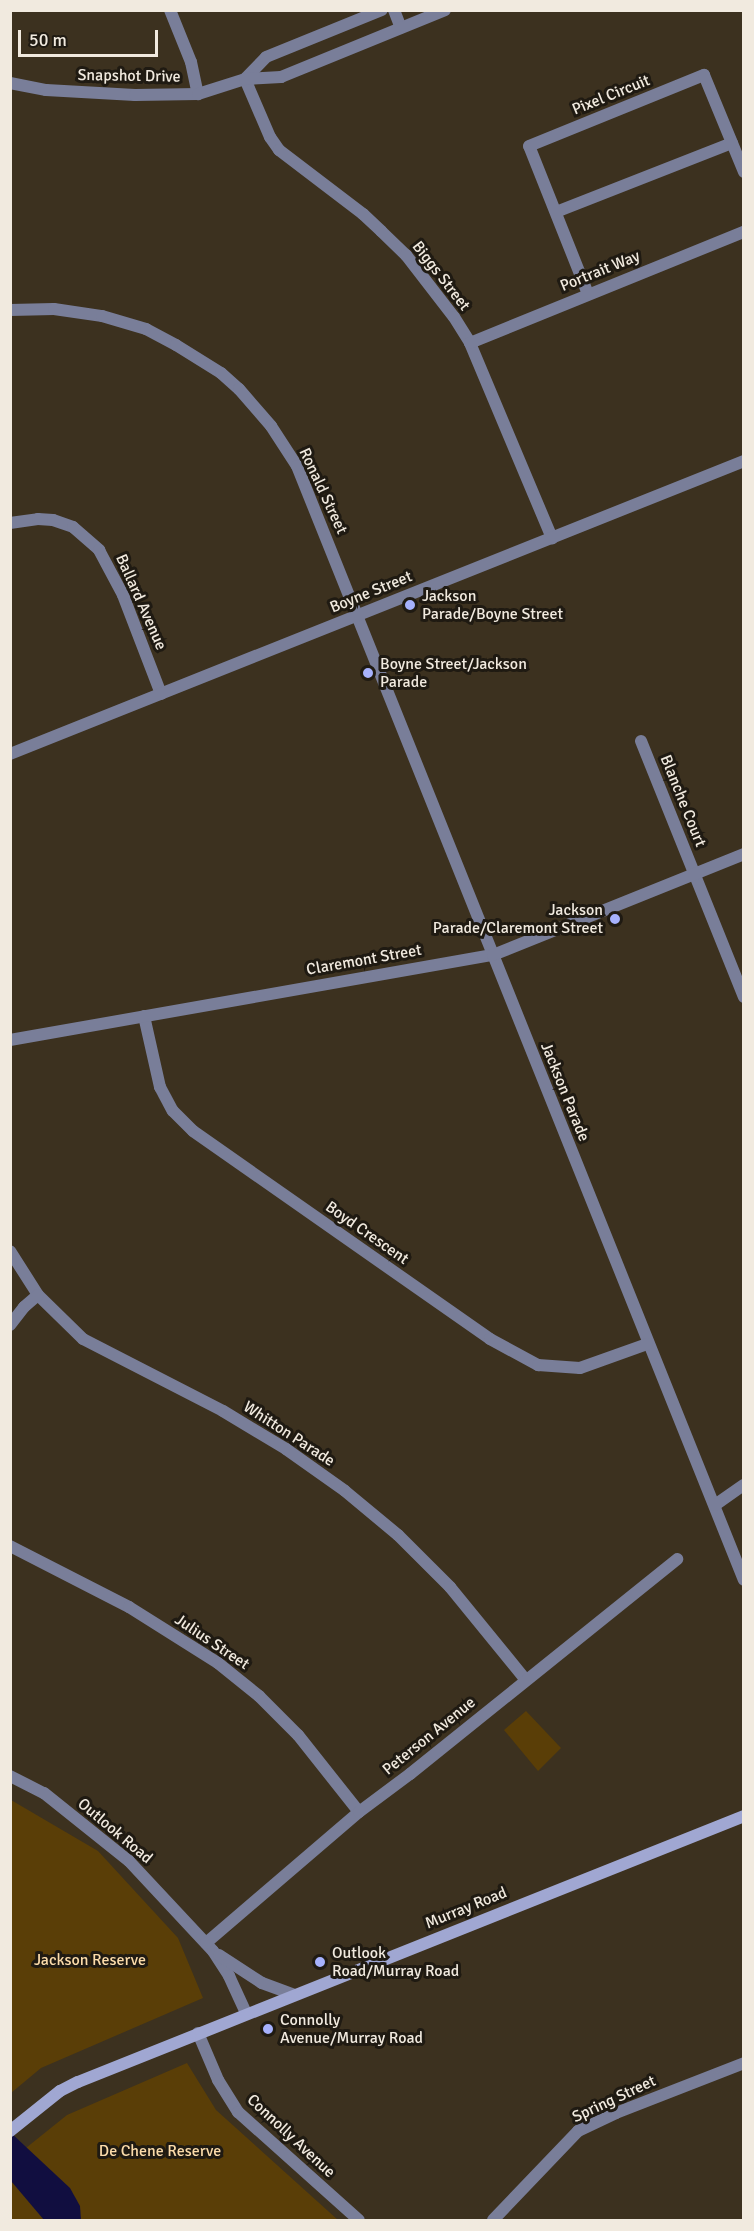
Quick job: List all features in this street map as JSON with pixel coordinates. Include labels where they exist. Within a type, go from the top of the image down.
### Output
[{"type":"main road","name":"Murray Road","points":[[10,2131],[60,2091],[293,1994],[744,1816]]},
{"type":"street","points":[[170,10],[191,62],[198,94]]},
{"type":"street","name":"Snapshot Drive","points":[[245,79],[266,57],[382,10]]},
{"type":"street","points":[[393,10],[401,28]]},
{"type":"street","name":"Snapshot Drive","points":[[10,83],[46,90],[124,94],[198,94],[245,79],[281,77],[445,10]]},
{"type":"street","name":"Pixel Circuit","points":[[588,294],[529,146],[704,75],[744,172]]},
{"type":"street","name":"Biggs Street","points":[[245,79],[270,136],[279,150],[363,213],[406,255],[471,343],[552,538]]},
{"type":"street","points":[[556,212],[732,143]]},
{"type":"street","name":"Portrait Way","points":[[471,343],[744,232]]},
{"type":"street","name":"Ronald Street","points":[[10,310],[54,309],[102,316],[146,329],[204,362],[239,389],[271,426],[297,466],[357,616]]},
{"type":"street","name":"Boyne Street","points":[[10,754],[744,461]]},
{"type":"street","name":"Ballard Avenue","points":[[10,523],[38,519],[53,520],[73,527],[99,549],[123,595],[161,694]]},
{"type":"street","name":"Jackson Parade","points":[[357,616],[647,1344],[744,1580]]},
{"type":"street","name":"Blanche Court","points":[[641,741],[744,997]]},
{"type":"street","name":"Claremont Street","points":[[10,1040],[493,955],[744,854]]},
{"type":"street","name":"Boyd Crescent","points":[[144,1016],[160,1087],[173,1111],[193,1131],[490,1339],[538,1365],[580,1368],[647,1344]]},
{"type":"street","name":"Whitton Parade","points":[[10,1251],[38,1295],[83,1339],[223,1411],[286,1449],[345,1491],[398,1535],[450,1587],[525,1679]]},
{"type":"street","points":[[10,1325],[24,1307],[38,1295]]},
{"type":"street","points":[[715,1505],[744,1485]]},
{"type":"street","name":"Julius Street","points":[[10,1545],[129,1607],[218,1663],[259,1695],[298,1735],[359,1812]]},
{"type":"street","name":"Peterson Avenue","points":[[209,1947],[359,1812],[410,1774],[525,1679],[677,1559]]},
{"type":"street","name":"Outlook Road","points":[[10,1776],[44,1793],[129,1861],[209,1947],[229,1976],[246,2013]]},
{"type":"street","name":"Outlook Road","points":[[209,1947],[262,1983],[293,1994]]},
{"type":"street","name":"Connolly Avenue","points":[[198,2033],[218,2080],[238,2112],[359,2220]]},
{"type":"street","name":"Spring Street","points":[[493,2220],[578,2131],[616,2113],[744,2063]]},
{"type":"green space","points":[[526,1711],[561,1748],[538,1771],[504,1730]]},
{"type":"green space","name":"Jackson Reserve","points":[[11,1800],[98,1851],[178,1938],[203,1998],[41,2068],[11,2093]]},
{"type":"green space","name":"De Chene Reserve","points":[[187,2063],[216,2110],[338,2220],[11,2220],[11,2160],[67,2115]]},
{"type":"shaded area","points":[[10,2132],[70,2188],[80,2206],[81,2220],[44,2220],[11,2181]]},
{"type":"place","name":"Jackson Parade/Boyne Street","points":[[410,605]]},
{"type":"place","name":"Boyne Street/Jackson Parade","points":[[368,673]]},
{"type":"place","name":"Jackson Parade/Claremont Street","points":[[615,919]]},
{"type":"place","name":"Outlook Road/Murray Road","points":[[320,1962]]},
{"type":"place","name":"Connolly Avenue/Murray Road","points":[[268,2029]]}]
